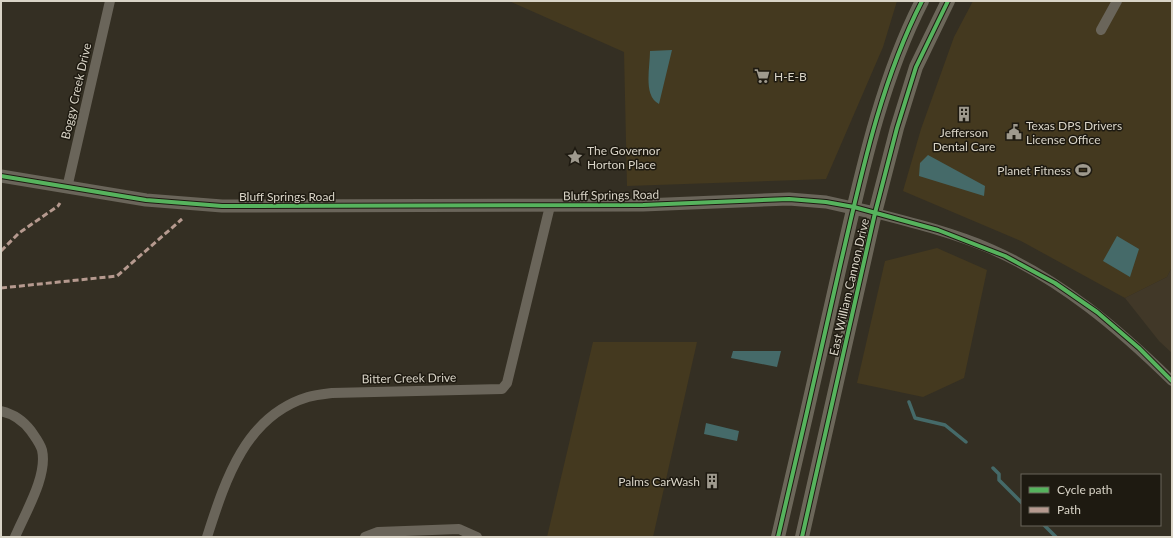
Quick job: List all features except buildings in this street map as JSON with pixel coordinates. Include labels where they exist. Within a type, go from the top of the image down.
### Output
[{"type":"main road","name":"East William Cannon Drive","points":[[778,537],[854,207],[889,78],[905,35],[922,1]]},
{"type":"main road","points":[[936,1],[938,21]]},
{"type":"main road","name":"East William Cannon Drive","points":[[802,537],[875,213],[908,90],[916,67],[948,1]]},
{"type":"street","name":"Boggy Creek Drive","points":[[67,188],[110,1]]},
{"type":"street","points":[[1101,30],[1117,1]]},
{"type":"street","name":"Bluff Springs Road","points":[[1,176],[146,200],[222,206],[643,205],[789,199],[826,202],[854,207],[966,239],[1031,269],[1055,283],[1097,312],[1134,344],[1172,381]]},
{"type":"street","name":"Bitter Creek Drive","points":[[207,537],[223,490],[240,451],[258,428],[285,407],[308,397],[332,392],[502,389],[507,383],[550,206]]},
{"type":"street","points":[[1,411],[12,414],[23,422],[36,438],[42,450],[41,474],[15,537]]},
{"type":"street","points":[[365,537],[378,532],[458,529],[478,537]]},
{"type":"shaded area","points":[[509,1],[897,1],[883,47],[826,179],[627,186],[624,52]]},
{"type":"shaded area","points":[[973,1],[1172,1],[1172,267],[1167,277],[1125,298],[1021,241],[903,191],[921,129],[954,37]]},
{"type":"shaded area","points":[[937,248],[987,270],[964,378],[923,397],[857,383],[885,261]]},
{"type":"shaded area","points":[[1172,267],[1172,353],[1159,341],[1125,298],[1167,277]]},
{"type":"shaded area","points":[[593,342],[697,342],[653,537],[547,537]]},
{"type":"water","points":[[672,50],[659,104],[654,100],[649,88],[650,51]]},
{"type":"water","points":[[928,155],[985,186],[984,196],[919,176],[920,163]]},
{"type":"water","points":[[1117,236],[1139,249],[1130,277],[1103,261]]},
{"type":"water","points":[[733,351],[781,351],[777,367],[731,358]]},
{"type":"water","points":[[706,423],[739,431],[737,441],[704,434]]},
{"type":"waterway","points":[[909,402],[915,418],[945,425],[966,442]]},
{"type":"waterway","points":[[993,468],[999,474],[999,480],[1021,502]]},
{"type":"waterway","points":[[1045,526],[1056,537]]},
{"type":"marked path","points":[[1,251],[19,233],[58,206],[60,203]]},
{"type":"marked path","points":[[1,288],[117,276],[182,219]]},
{"type":"cycle path","points":[[778,537],[873,130],[894,64],[922,1]]},
{"type":"cycle path","points":[[802,537],[875,213],[897,128],[916,67],[948,1]]},
{"type":"cycle path","points":[[1,176],[146,200],[222,206],[643,205],[789,199],[826,202],[854,207],[938,230],[1005,256],[1055,283],[1097,312],[1139,348],[1172,381]]},
{"type":"place","name":"H-E-B","points":[[762,76]]},
{"type":"place","name":"Jefferson Dental Care","points":[[964,114]]},
{"type":"place","name":"Texas DPS Drivers License Office","points":[[1014,132]]},
{"type":"place","name":"The Governor Horton Place","points":[[575,157]]},
{"type":"place","name":"Planet Fitness","points":[[1083,170]]},
{"type":"place","name":"Palms CarWash","points":[[712,481]]}]
